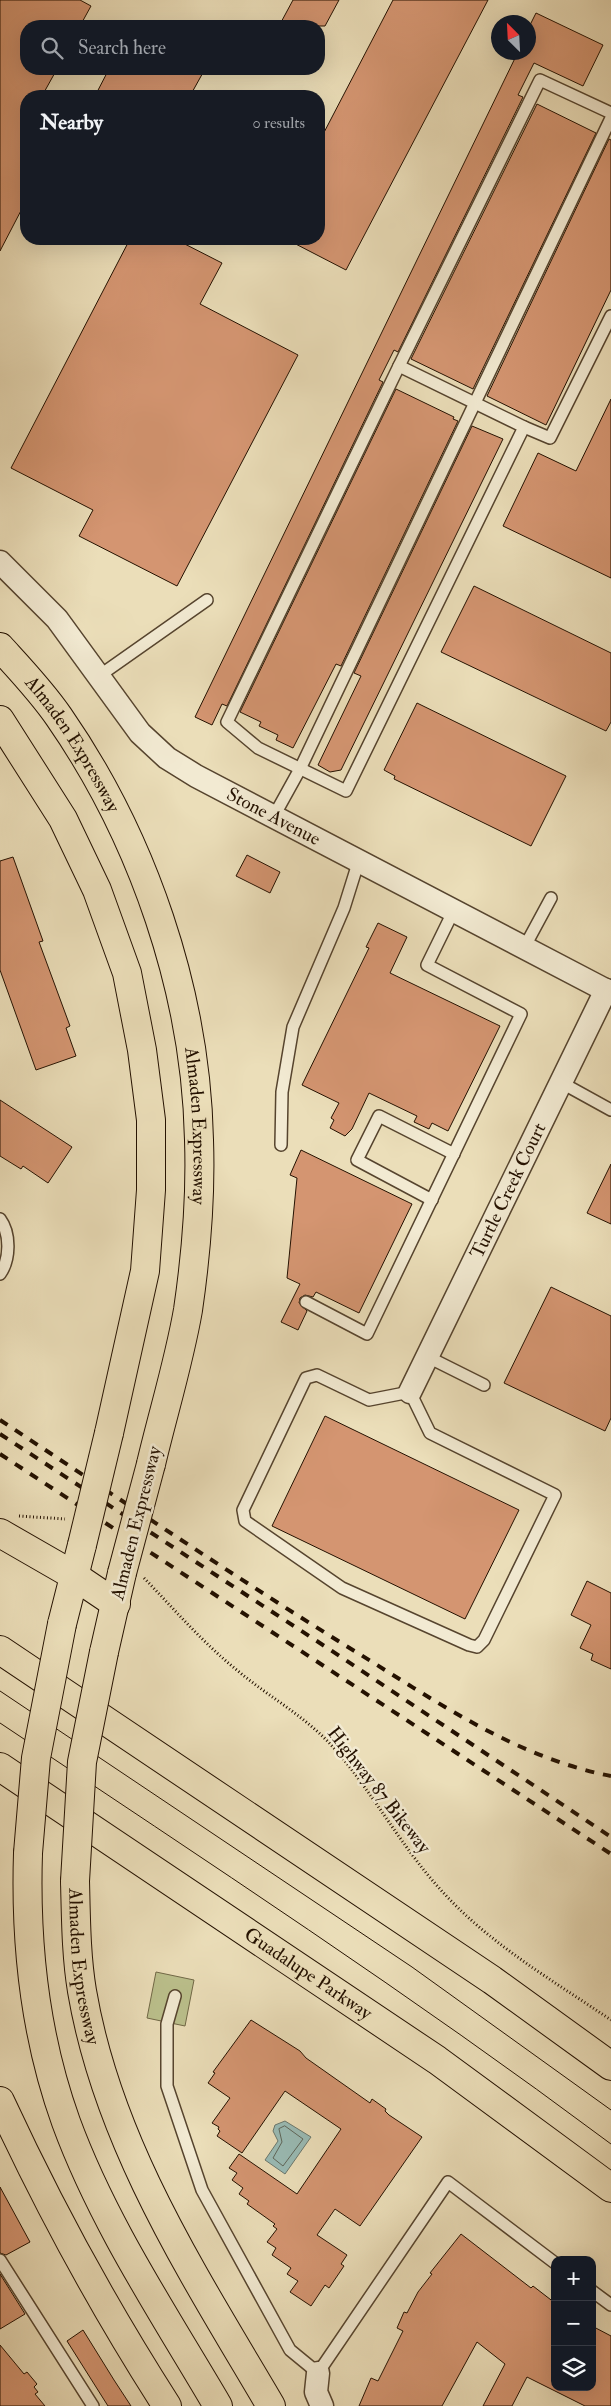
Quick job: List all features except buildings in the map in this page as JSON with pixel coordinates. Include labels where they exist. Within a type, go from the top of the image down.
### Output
[{"type":"main road","name":"Almaden Expressway","points":[[0,646],[58,716],[107,798],[154,904],[184,1013],[194,1072],[199,1139],[198,1203],[187,1312],[150,1464],[131,1574],[116,1604],[104,1652],[82,1762],[75,1881],[76,1943],[82,1991],[93,2040],[122,2131],[165,2224],[271,2406]]},
{"type":"main road","points":[[0,720],[62,819],[97,890],[127,972],[142,1050],[151,1120],[152,1190],[145,1262],[109,1433],[76,1533],[74,1576],[62,1624],[36,1758],[28,1853],[27,1917],[32,1985],[45,2051],[66,2122],[93,2186],[121,2242],[218,2406]]},
{"type":"main road","points":[[9,1525],[74,1576],[116,1604]]},
{"type":"main road","points":[[0,1650],[443,1946],[611,2066]]},
{"type":"main road","name":"Guadalupe Parkway","points":[[0,1767],[437,2060],[611,2188]]},
{"type":"main road","points":[[0,2101],[51,2209],[80,2263],[168,2406]]},
{"type":"street","name":"Stone Avenue","points":[[0,562],[57,619],[140,733],[167,758],[196,776],[609,991]]},
{"type":"street","name":"Turtle Creek Court","points":[[410,1392],[609,991]]},
{"type":"street","points":[[318,2373],[316,2392],[322,2406]]},
{"type":"lane","points":[[524,427],[346,791],[258,748],[227,722],[540,80],[611,113]]},
{"type":"lane","points":[[274,816],[300,769],[611,118]]},
{"type":"lane","points":[[399,366],[475,404],[550,438],[611,316]]},
{"type":"lane","points":[[99,676],[208,600]]},
{"type":"lane","points":[[280,1145],[282,1092],[293,1027],[344,908],[359,860]]},
{"type":"lane","points":[[524,948],[550,898]]},
{"type":"lane","points":[[306,1302],[367,1334],[521,1014],[427,966],[454,910]]},
{"type":"lane","points":[[562,1083],[611,1110]]},
{"type":"lane","points":[[432,1200],[357,1160],[380,1116],[454,1154]]},
{"type":"lane","points":[[0,1219],[8,1239],[4,1268],[0,1274]]},
{"type":"lane","points":[[428,1356],[484,1385]]},
{"type":"lane","points":[[317,1374],[369,1400],[410,1392],[430,1433],[556,1495],[484,1640],[477,1647],[469,1646],[342,1588],[245,1521],[242,1510],[306,1378],[317,1374]]},
{"type":"lane","points":[[175,1996],[167,2024],[167,2086],[202,2190],[290,2350],[318,2373],[448,2182],[551,2259]]},
{"type":"lane","points":[[0,2260],[93,2406]]},
{"type":"lane","points":[[596,2294],[611,2305]]},
{"type":"path","points":[[9,1525],[63,1518],[76,1533]]},
{"type":"path","name":"Highway 87 Bikeway","points":[[131,1574],[198,1637],[239,1672],[305,1721],[333,1747],[422,1867],[463,1915],[534,1968],[611,2020]]},
{"type":"green space","points":[[156,1972],[194,1980],[185,2026],[147,2018]]},
{"type":"water","points":[[285,2121],[311,2137],[285,2174],[265,2160],[278,2141],[273,2131],[275,2125]]},
{"type":"tram line","points":[[0,1691],[412,1967],[611,2110]]},
{"type":"tram line","points":[[0,1723],[385,1982],[611,2144]]},
{"type":"railway","points":[[0,1420],[270,1598],[450,1710],[512,1743],[577,1768],[611,1776]]},
{"type":"railway","points":[[0,1434],[329,1649],[611,1837]]},
{"type":"railway","points":[[0,1454],[611,1854]]}]
